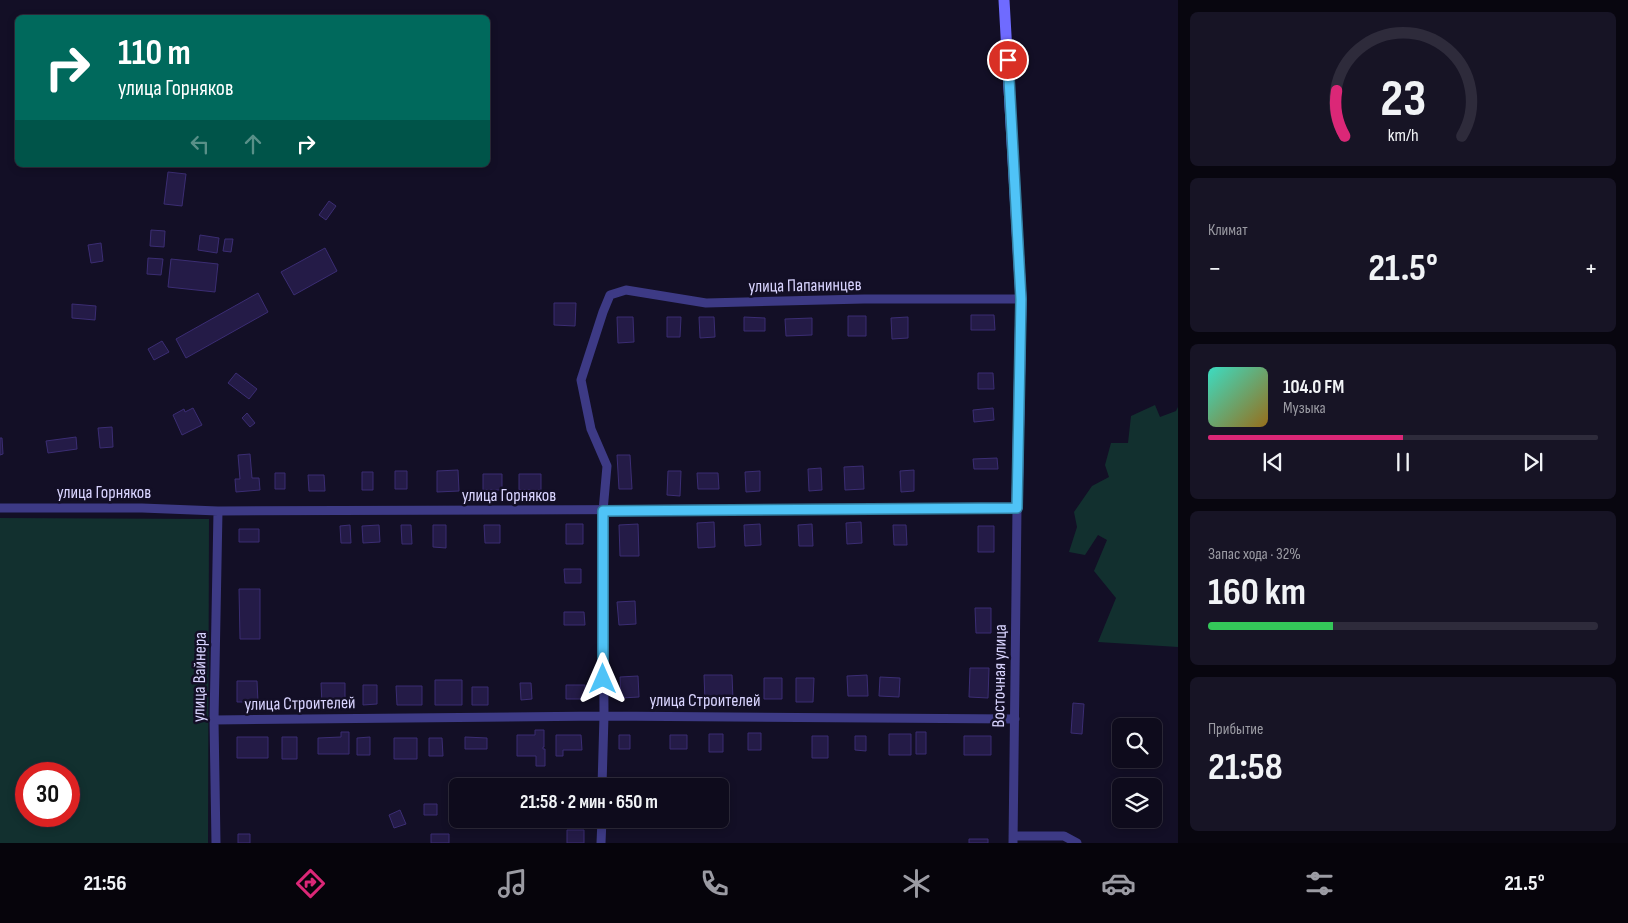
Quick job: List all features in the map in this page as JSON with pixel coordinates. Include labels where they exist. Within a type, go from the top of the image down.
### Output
[{"type":"street","points":[[1004,0],[1021,299],[1017,508]]},
{"type":"street","name":"улица Папанинцев","points":[[603,511],[607,466],[590,429],[581,380],[610,294],[626,290],[706,303],[1021,299]]},
{"type":"street","name":"улица Горняков","points":[[0,508],[142,508],[218,511],[603,511],[1017,508]]},
{"type":"street","name":"Восточная улица","points":[[1013,840],[1017,508]]},
{"type":"street","name":"улица Вайнера","points":[[216,843],[214,720],[218,511]]},
{"type":"street","points":[[602,778],[604,716],[603,511]]},
{"type":"street","name":"улица Строителей","points":[[214,720],[604,716],[1015,719]]},
{"type":"street","points":[[601,843],[602,828]]},
{"type":"street","points":[[1013,840],[1064,836],[1077,843]]},
{"type":"green space","points":[[1155,405],[1160,417],[1176,411],[1178,407],[1178,647],[1098,642],[1116,598],[1094,571],[1107,540],[1098,535],[1085,555],[1069,552],[1077,527],[1074,512],[1092,486],[1109,477],[1105,465],[1111,443],[1128,443],[1131,416]]},
{"type":"green space","points":[[0,518],[209,519],[208,843],[0,843]]},
{"type":"building","points":[[168,172],[186,174],[182,206],[164,204]]},
{"type":"building","points":[[329,201],[336,206],[326,220],[319,215]]},
{"type":"building","points":[[151,230],[165,231],[164,247],[150,246]]},
{"type":"building","points":[[200,235],[219,238],[217,253],[198,250]]},
{"type":"building","points":[[225,239],[233,239],[231,252],[223,251]]},
{"type":"building","points":[[101,243],[103,261],[91,263],[88,245]]},
{"type":"building","points":[[325,248],[337,271],[294,295],[281,272]]},
{"type":"building","points":[[148,258],[163,259],[161,275],[147,274]]},
{"type":"building","points":[[171,259],[218,264],[215,292],[168,287]]},
{"type":"building","points":[[258,293],[268,312],[186,358],[176,339]]},
{"type":"building","points":[[554,303],[576,303],[575,326],[554,325]]},
{"type":"building","points":[[72,304],[96,306],[95,320],[72,318]]},
{"type":"building","points":[[971,315],[994,315],[995,330],[971,330]]},
{"type":"building","points":[[848,316],[866,316],[866,336],[848,336]]},
{"type":"building","points":[[617,317],[633,317],[634,342],[618,343]]},
{"type":"building","points":[[667,317],[681,317],[680,337],[667,337]]},
{"type":"building","points":[[699,317],[714,317],[715,337],[700,338]]},
{"type":"building","points":[[744,317],[765,318],[765,331],[744,331]]},
{"type":"building","points":[[908,317],[908,338],[892,339],[891,318]]},
{"type":"building","points":[[812,318],[812,335],[786,336],[785,319]]},
{"type":"building","points":[[162,341],[169,352],[154,360],[148,349]]},
{"type":"building","points":[[236,373],[257,389],[249,399],[228,383]]},
{"type":"building","points":[[978,373],[993,373],[994,389],[978,389]]},
{"type":"building","points":[[193,408],[202,425],[182,435],[173,415],[184,409],[185,412]]},
{"type":"building","points":[[993,408],[994,420],[974,422],[973,410]]},
{"type":"building","points":[[247,413],[255,423],[250,427],[242,418]]},
{"type":"building","points":[[112,427],[113,447],[100,448],[98,428]]},
{"type":"building","points":[[76,437],[77,449],[48,453],[46,441]]},
{"type":"building","points":[[0,438],[2,438],[3,454],[0,455]]},
{"type":"building","points":[[250,454],[252,478],[259,478],[260,490],[236,492],[235,479],[240,479],[238,455]]},
{"type":"building","points":[[617,455],[630,455],[632,489],[619,489]]},
{"type":"building","points":[[997,458],[998,469],[974,469],[973,459]]},
{"type":"building","points":[[863,466],[864,489],[845,490],[844,467]]},
{"type":"building","points":[[821,468],[822,490],[809,491],[808,469]]},
{"type":"building","points":[[458,470],[459,491],[437,492],[437,471]]},
{"type":"building","points":[[914,470],[914,491],[901,492],[900,471]]},
{"type":"building","points":[[395,471],[407,471],[407,489],[395,489]]},
{"type":"building","points":[[668,471],[681,471],[680,496],[667,495]]},
{"type":"building","points":[[760,471],[760,491],[746,492],[745,472]]},
{"type":"building","points":[[362,472],[373,472],[373,490],[362,490]]},
{"type":"building","points":[[275,473],[285,473],[285,489],[275,489]]},
{"type":"building","points":[[697,473],[718,473],[719,489],[698,489]]},
{"type":"building","points":[[483,474],[502,474],[502,490],[483,490]]},
{"type":"building","points":[[519,474],[541,474],[541,490],[519,490]]},
{"type":"building","points":[[308,475],[324,475],[325,491],[309,491]]},
{"type":"building","points":[[714,522],[715,547],[698,548],[697,523]]},
{"type":"building","points":[[861,522],[862,543],[847,544],[846,523]]},
{"type":"building","points":[[566,524],[583,524],[583,544],[566,544]]},
{"type":"building","points":[[638,524],[639,556],[620,556],[619,525]]},
{"type":"building","points":[[760,524],[761,545],[745,546],[744,525]]},
{"type":"building","points":[[812,524],[813,546],[799,546],[798,525]]},
{"type":"building","points":[[350,525],[351,543],[341,543],[340,526]]},
{"type":"building","points":[[379,525],[380,542],[363,543],[362,526]]},
{"type":"building","points":[[401,525],[411,525],[412,544],[402,544]]},
{"type":"building","points":[[433,525],[446,525],[446,548],[433,547]]},
{"type":"building","points":[[484,525],[500,525],[500,543],[485,543]]},
{"type":"building","points":[[893,525],[906,525],[907,545],[894,545]]},
{"type":"building","points":[[978,526],[994,526],[994,552],[978,552]]},
{"type":"building","points":[[239,529],[259,529],[259,542],[239,542]]},
{"type":"building","points":[[564,569],[581,569],[581,583],[565,583]]},
{"type":"building","points":[[239,589],[260,589],[260,639],[240,639]]},
{"type":"building","points":[[635,601],[636,624],[619,625],[617,602]]},
{"type":"building","points":[[975,608],[991,608],[991,633],[976,633]]},
{"type":"building","points":[[564,612],[584,612],[585,625],[564,625]]},
{"type":"building","points":[[970,668],[989,668],[988,698],[969,697]]},
{"type":"building","points":[[704,675],[732,675],[733,700],[705,701]]},
{"type":"building","points":[[867,675],[868,696],[848,696],[847,676]]},
{"type":"building","points":[[638,676],[639,697],[621,698],[620,677]]},
{"type":"building","points":[[880,677],[900,678],[899,697],[879,696]]},
{"type":"building","points":[[764,678],[782,678],[782,699],[764,699]]},
{"type":"building","points":[[796,678],[814,678],[813,702],[796,702]]},
{"type":"building","points":[[435,680],[462,680],[462,705],[435,705]]},
{"type":"building","points":[[237,681],[257,681],[258,702],[237,702]]},
{"type":"building","points":[[321,683],[345,683],[345,705],[322,705]]},
{"type":"building","points":[[520,683],[531,683],[532,699],[521,700]]},
{"type":"building","points":[[363,685],[377,685],[377,704],[363,705]]},
{"type":"building","points":[[566,685],[585,685],[585,699],[566,699]]},
{"type":"building","points":[[396,686],[422,686],[422,705],[397,705]]},
{"type":"building","points":[[472,687],[488,687],[488,705],[472,705]]},
{"type":"building","points":[[1073,703],[1084,704],[1082,734],[1071,733]]},
{"type":"building","points":[[535,730],[544,730],[543,749],[545,749],[545,766],[536,766],[536,756],[517,756],[517,735],[535,735]]},
{"type":"building","points":[[341,732],[349,732],[349,754],[318,754],[318,738],[341,737]]},
{"type":"building","points":[[916,732],[926,732],[926,754],[916,754]]},
{"type":"building","points":[[748,733],[761,733],[761,750],[748,750]]},
{"type":"building","points":[[709,734],[723,734],[723,752],[709,752]]},
{"type":"building","points":[[889,734],[911,734],[911,755],[889,755]]},
{"type":"building","points":[[556,735],[581,735],[582,750],[563,750],[563,756],[556,756]]},
{"type":"building","points":[[619,735],[630,735],[630,749],[619,749]]},
{"type":"building","points":[[670,735],[687,735],[687,749],[670,749]]},
{"type":"building","points":[[812,736],[828,736],[828,758],[812,758]]},
{"type":"building","points":[[855,736],[866,736],[866,751],[855,750]]},
{"type":"building","points":[[964,736],[991,736],[991,755],[964,755]]},
{"type":"building","points":[[237,737],[268,737],[268,758],[237,758]]},
{"type":"building","points":[[282,737],[297,737],[297,759],[282,759]]},
{"type":"building","points":[[370,737],[370,755],[357,755],[357,738]]},
{"type":"building","points":[[465,737],[487,738],[487,749],[465,749]]},
{"type":"building","points":[[394,738],[417,738],[417,759],[394,759]]},
{"type":"building","points":[[429,738],[442,738],[443,756],[429,756]]},
{"type":"building","points":[[424,804],[437,804],[437,815],[424,815]]},
{"type":"building","points":[[400,810],[406,824],[394,828],[389,815]]},
{"type":"building","points":[[567,830],[584,830],[584,843],[567,843]]},
{"type":"building","points":[[238,834],[250,834],[250,843],[238,843]]},
{"type":"building","points":[[431,834],[449,834],[449,843],[431,843]]},
{"type":"building","points":[[969,839],[988,839],[988,843],[969,843]]},
{"type":"route","points":[[603,679],[603,511],[1017,508],[1021,299],[1008,60]]}]
